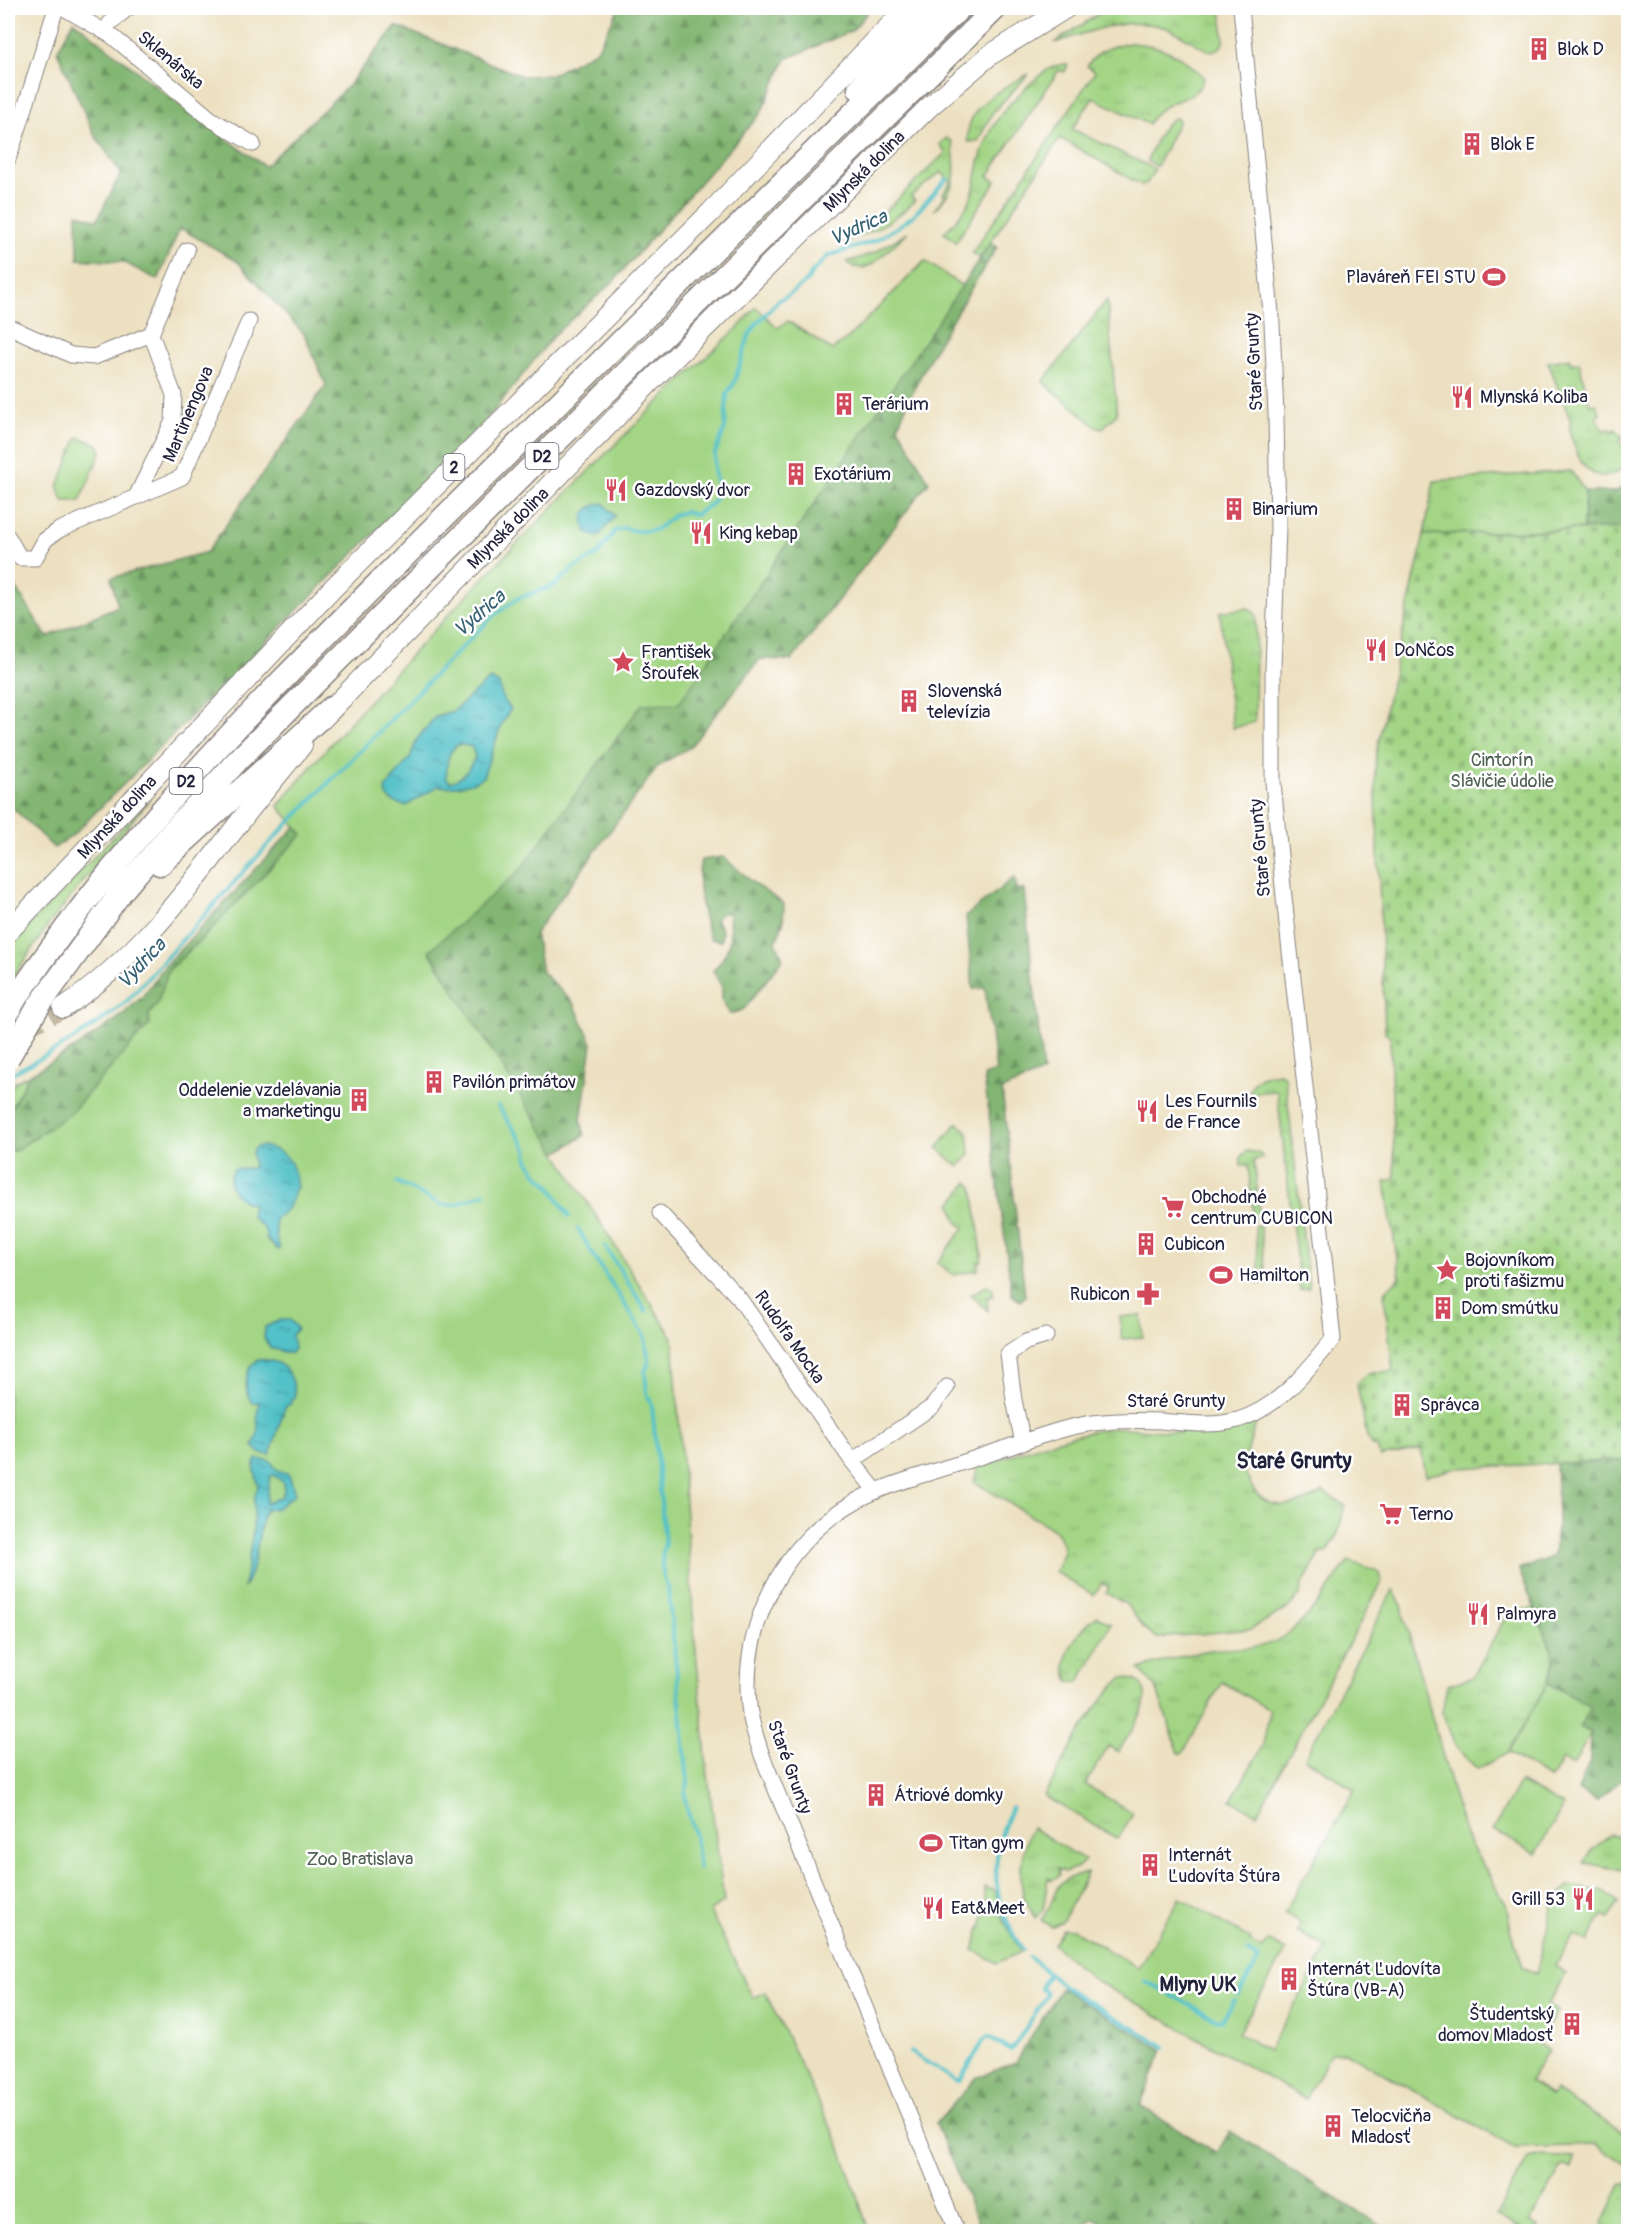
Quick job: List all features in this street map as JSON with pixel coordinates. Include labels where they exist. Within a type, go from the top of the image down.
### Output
[{"type":"highway","points":[[765,200],[928,8]]},
{"type":"highway","name":"D2","points":[[8,1011],[54,941],[112,866],[182,786],[406,556],[960,8]]},
{"type":"highway","name":"D2","points":[[8,1058],[38,1007],[102,918],[172,831],[237,761],[996,8]]},
{"type":"highway","points":[[102,918],[331,708]]},
{"type":"main road","name":"Mlynská dolina","points":[[8,932],[333,588],[711,212],[907,8]]},
{"type":"main road","name":"Mlynská dolina","points":[[63,1008],[101,980],[140,943],[192,884],[331,708],[516,522],[654,378],[929,107],[990,55],[1066,8]]},
{"type":"street","points":[[8,159],[56,8]]},
{"type":"street","name":"Sklenárska","points":[[64,8],[111,36],[211,119],[253,144]]},
{"type":"street","name":"Sklenárska","points":[[110,23],[128,8]]},
{"type":"street","name":"Staré Grunty","points":[[957,2232],[769,1774],[749,1708],[748,1680],[751,1654],[765,1600],[779,1573],[800,1546],[825,1521],[843,1508],[876,1491],[1077,1426],[1105,1421],[1130,1420],[1204,1424],[1238,1420],[1269,1405],[1286,1391],[1302,1376],[1333,1338],[1273,782],[1273,669],[1278,528],[1276,415],[1272,323],[1241,8]]},
{"type":"street","points":[[8,326],[71,355],[94,357],[151,334],[187,250]]},
{"type":"street","name":"Martinengova","points":[[8,537],[20,558],[35,558],[45,540],[59,530],[182,477],[249,321]]},
{"type":"street","name":"Martinengova","points":[[136,497],[173,420],[174,395],[151,334]]},
{"type":"street","name":"Rudolfa Mocka","points":[[660,1214],[739,1298],[852,1461],[876,1491]]},
{"type":"street","points":[[1023,1443],[1008,1354],[1026,1342],[1046,1336]]},
{"type":"street","points":[[852,1461],[932,1407],[947,1387]]},
{"type":"green space","points":[[619,8],[871,8],[852,31],[786,59],[761,113],[612,283],[554,335],[485,422],[72,836],[54,848],[8,803],[8,575],[47,637],[118,606],[111,578],[207,552],[326,385],[304,334],[237,261],[180,228],[158,280],[123,262],[78,259],[77,213],[97,220],[121,173],[94,134],[57,51],[74,21],[186,110],[265,166],[348,86],[396,26],[522,76],[551,75],[597,50]]},
{"type":"green space","points":[[1108,8],[1221,8],[1224,41],[1220,48],[1211,51],[1169,29],[1154,25],[1125,24],[1054,43]]},
{"type":"green space","points":[[1131,43],[1153,46],[1171,52],[1204,77],[1197,90],[1159,110],[1148,124],[1093,98],[1072,129],[1155,169],[1147,183],[1142,185],[1134,181],[1060,138],[980,258],[972,253],[1095,72],[1087,66],[1106,49]]},
{"type":"green space","points":[[1067,64],[1064,72],[1059,70],[988,176],[996,181],[956,242],[944,233],[959,217],[970,200],[980,159],[993,126],[1013,100],[1039,76],[1052,68]]},
{"type":"green space","points":[[1029,74],[993,112],[978,141],[968,142],[968,129],[978,109],[996,93]]},
{"type":"green space","points":[[1175,118],[1179,120],[1157,166],[1147,161],[1161,131]]},
{"type":"green space","points":[[947,138],[952,142],[955,171],[952,187],[942,202],[934,210],[945,196],[943,194],[951,182],[941,172],[911,196],[915,201],[891,220],[873,231],[844,242],[859,221],[867,229],[946,152],[939,144]]},
{"type":"green space","points":[[908,232],[873,264],[863,268],[854,267],[847,262],[874,253]]},
{"type":"green space","points":[[990,243],[997,247],[931,357],[898,426],[929,482],[792,660],[760,659],[690,747],[658,766],[535,933],[542,972],[574,1004],[592,1043],[581,1121],[585,1135],[546,1160],[432,982],[444,973],[427,947],[835,351],[925,261],[962,286]]},
{"type":"green space","name":"Zoo Bratislava","points":[[925,261],[962,286],[679,703],[642,704],[519,871],[429,951],[673,1338],[695,1641],[707,1768],[724,1902],[710,1911],[753,1998],[765,1992],[840,2146],[869,2231],[8,2231],[8,1152],[16,1150],[70,1114],[150,1024],[149,1015],[158,1002],[169,970],[303,834],[278,806],[358,713],[441,622],[528,533],[647,414],[739,327],[756,307],[778,328],[788,321],[832,350],[849,337]]},
{"type":"green space","points":[[1107,300],[1117,414],[1102,429],[1043,382]]},
{"type":"green space","points":[[1570,358],[1572,364],[1579,362],[1590,405],[1596,404],[1600,413],[1596,417],[1604,432],[1609,428],[1612,432],[1615,429],[1623,437],[1619,442],[1628,448],[1628,464],[1610,475],[1602,476],[1588,470],[1578,455],[1572,439],[1571,422],[1548,362]]},
{"type":"green space","points":[[78,437],[98,444],[101,452],[80,501],[63,501],[58,486]]},
{"type":"green space","points":[[1571,471],[1585,492],[1583,529],[1424,535],[1434,481]]},
{"type":"green space","points":[[1628,484],[1628,528],[1583,529],[1585,492],[1615,492]]},
{"type":"green space","name":"Cintorín Slávičie údolie","points":[[1628,528],[1628,1460],[1458,1468],[1426,1476],[1421,1449],[1380,1457],[1377,1447],[1373,1446],[1367,1437],[1357,1384],[1363,1376],[1368,1374],[1393,1371],[1384,1293],[1400,1277],[1385,1182],[1395,1179],[1390,1037],[1385,1033],[1376,753],[1424,535]]},
{"type":"green space","points":[[525,536],[304,833],[169,970],[158,1002],[149,1015],[150,1024],[70,1114],[16,1150],[8,1152],[8,1114],[29,1075],[75,1048],[120,1017],[143,996],[165,966],[296,826],[278,806],[399,668]]},
{"type":"green space","points":[[1248,608],[1256,614],[1255,722],[1233,728],[1220,612]]},
{"type":"green space","points":[[154,794],[52,920],[8,984],[8,947]]},
{"type":"green space","points":[[723,857],[756,885],[784,904],[783,923],[776,942],[783,959],[744,1009],[730,1014],[722,1000],[722,987],[713,971],[724,957],[729,945],[729,913],[722,913],[716,918],[722,931],[721,941],[710,939],[699,890],[701,860]]},
{"type":"green space","points":[[1015,877],[1017,890],[1024,890],[1043,1072],[1002,1090],[1025,1296],[1020,1301],[1012,1295],[984,1076],[996,1071],[985,988],[973,989],[966,916]]},
{"type":"green space","points":[[1279,1073],[1285,1076],[1309,1288],[1300,1290],[1277,1091],[1249,1093],[1256,1080]]},
{"type":"green space","points":[[29,1075],[8,1114],[8,1100],[12,1085]]},
{"type":"green space","points":[[957,1123],[968,1132],[970,1154],[959,1167],[937,1148]]},
{"type":"green space","points":[[1247,1151],[1259,1153],[1263,1158],[1254,1160],[1260,1218],[1254,1219],[1248,1165],[1241,1166],[1241,1157]]},
{"type":"green space","points":[[968,1182],[973,1187],[981,1262],[978,1262],[978,1270],[954,1275],[937,1263],[964,1228],[957,1222],[951,1204]]},
{"type":"green space","points":[[1255,1226],[1260,1226],[1266,1277],[1275,1276],[1268,1284],[1259,1284],[1252,1278],[1260,1277]]},
{"type":"green space","points":[[987,1285],[993,1289],[993,1296],[987,1297],[988,1311],[971,1295]]},
{"type":"green space","points":[[1141,1315],[1143,1337],[1122,1339],[1120,1317]]},
{"type":"green space","points":[[1257,1420],[1245,1466],[1246,1474],[1256,1493],[1273,1504],[1283,1505],[1304,1501],[1323,1492],[1345,1505],[1337,1537],[1326,1553],[1321,1553],[1301,1586],[1300,1595],[1288,1608],[1251,1629],[1157,1638],[1143,1627],[1126,1604],[1106,1593],[1109,1587],[1102,1583],[1094,1595],[1055,1572],[1063,1554],[1063,1546],[1056,1531],[974,1482],[978,1466],[1044,1444],[1094,1431],[1120,1428],[1203,1431],[1230,1428]]},
{"type":"green space","points":[[1628,1460],[1628,1774],[1597,1801],[1578,1790],[1590,1762],[1591,1733],[1580,1727],[1591,1707],[1548,1683],[1555,1658],[1519,1570],[1554,1556],[1558,1516],[1556,1463]]},
{"type":"green space","points":[[1348,1561],[1378,1571],[1382,1582],[1257,1814],[1231,1800],[1263,1745],[1270,1710],[1222,1682],[1183,1753],[1179,1753],[1156,1687],[1139,1669],[1193,1653],[1261,1646],[1280,1639],[1307,1617]]},
{"type":"green space","points":[[1393,1590],[1400,1602],[1465,1836],[1506,1903],[1522,1967],[1536,1974],[1554,1901],[1568,1886],[1603,1891],[1618,1902],[1609,1918],[1603,1915],[1587,1942],[1574,1935],[1555,1966],[1566,1973],[1547,2005],[1557,2011],[1538,2043],[1548,2050],[1529,2082],[1552,2096],[1555,2091],[1628,2135],[1628,2165],[1596,2145],[1516,2148],[1345,2052],[1331,2053],[1305,2099],[1093,1979],[1053,1944],[1063,1929],[1072,1929],[1138,1968],[1180,1898],[1251,1939],[1250,1942],[1262,1949],[1268,1941],[1286,1951],[1238,2033],[1268,2051],[1327,1948],[1297,1931],[1301,1923],[1284,1913],[1355,1790],[1305,1758]]},
{"type":"green space","points":[[1535,1608],[1555,1658],[1548,1683],[1508,1753],[1477,1769],[1455,1745],[1442,1712],[1447,1685],[1473,1677],[1509,1611]]},
{"type":"green space","points":[[1097,1616],[1111,1624],[1080,1681],[1070,1682],[1066,1673],[1067,1655],[1076,1637]]},
{"type":"green space","points":[[1123,1677],[1136,1680],[1143,1688],[1144,1706],[1118,1752],[1108,1746],[1086,1785],[1133,1813],[1118,1839],[1044,1796],[1089,1718]]},
{"type":"green space","points":[[1548,1683],[1591,1707],[1580,1727],[1591,1733],[1573,1765],[1562,1759],[1551,1779],[1508,1753]]},
{"type":"green space","points":[[1520,1782],[1563,1806],[1536,1854],[1493,1830]]},
{"type":"green space","points":[[1032,1828],[1085,1860],[1078,1867],[1065,1872],[1058,1869],[1059,1875],[1052,1880],[1048,1878],[1043,1910],[1035,1918],[1024,1897],[1021,1880],[1023,1853]]},
{"type":"green space","points":[[1610,1834],[1628,1838],[1628,1871],[1584,1863],[1593,1849]]},
{"type":"green space","points":[[1088,1872],[1063,1921],[1052,1927],[1041,1920],[1059,1885],[1065,1880]]},
{"type":"green space","points":[[984,1887],[995,1891],[1003,1920],[1021,1952],[997,1963],[973,1950],[987,1908]]},
{"type":"green space","points":[[1061,1988],[1163,2050],[1140,2106],[1217,2153],[1230,2131],[1388,2231],[1105,2232],[1101,2222],[1094,2218],[1086,2223],[1082,2231],[981,2231],[936,2124],[976,2078],[1016,2062]]},
{"type":"green space","points":[[1542,2155],[1574,2157],[1572,2169],[1563,2165],[1530,2221],[1539,2227],[1536,2231],[1524,2231],[1496,2215],[1528,2158]]},
{"type":"green space","points":[[1628,2183],[1628,2231],[1606,2231],[1603,2222],[1621,2185]]},
{"type":"water","points":[[603,503],[615,516],[598,537],[588,534],[584,523],[585,514],[591,507]]},
{"type":"water","points":[[490,679],[499,684],[503,699],[511,709],[502,723],[483,777],[462,785],[438,786],[406,806],[392,801],[385,789],[410,758],[417,739],[436,716],[453,711]],"holes":[[[459,744],[472,747],[475,757],[471,765],[462,776],[450,782],[446,778],[451,751]]]},
{"type":"water","points":[[263,1146],[285,1155],[292,1165],[296,1179],[297,1188],[291,1203],[275,1219],[276,1237],[280,1248],[278,1250],[267,1239],[264,1228],[251,1216],[253,1204],[242,1200],[234,1192],[230,1181],[234,1169],[253,1168],[252,1152],[256,1147]]},
{"type":"water","points":[[280,1320],[290,1320],[297,1329],[292,1335],[294,1349],[290,1354],[271,1348],[264,1339],[265,1327]]},
{"type":"water","points":[[258,1360],[274,1362],[286,1369],[294,1389],[295,1398],[290,1399],[292,1403],[285,1407],[270,1455],[260,1453],[253,1446],[258,1430],[259,1404],[252,1403],[249,1398],[246,1380],[250,1368]]},
{"type":"water","points":[[257,1459],[270,1461],[276,1469],[289,1474],[295,1494],[277,1508],[266,1510],[263,1515],[253,1564],[244,1587],[253,1532],[254,1500],[258,1486],[254,1466]],"holes":[[[273,1475],[283,1482],[284,1491],[281,1497],[266,1504],[270,1477]]]},
{"type":"waterway","name":"Vydrica","points":[[8,1075],[70,1041],[127,1001],[276,836],[491,618],[516,599],[555,585],[574,568],[598,554],[615,531],[625,528],[635,531],[657,529],[676,514],[685,512],[695,515],[712,503],[718,494],[714,473],[715,453],[725,428],[727,394],[734,383],[749,335],[758,322],[779,300],[807,281],[813,271],[828,256],[874,241],[896,228],[914,215],[947,179]]},
{"type":"waterway","points":[[498,1106],[527,1149],[528,1160],[537,1174],[550,1186],[569,1216]]},
{"type":"waterway","points":[[397,1182],[442,1205],[454,1205],[486,1193]]},
{"type":"waterway","points":[[578,1229],[644,1334],[649,1361],[645,1372],[647,1393],[652,1405],[665,1544],[662,1566],[668,1588],[688,1782],[685,1799],[695,1835],[699,1868]]},
{"type":"waterway","points":[[605,1246],[646,1311]]},
{"type":"waterway","points":[[1012,1807],[999,1844],[996,1880],[1004,1915],[1023,1950]]},
{"type":"waterway","points":[[1238,1995],[1259,1959],[1248,1952]]},
{"type":"waterway","points":[[1029,1957],[1066,1988],[1165,2047]]},
{"type":"waterway","points":[[910,2052],[957,2081],[960,2080],[988,2037],[1010,2050],[1013,2048],[1047,1995],[1046,1991],[1041,1988],[1048,1975]]},
{"type":"waterway","points":[[1145,1981],[1218,2020],[1223,2019],[1234,2001]]},
{"type":"tunnel","points":[[23,1029],[63,1008]]},
{"type":"place","name":"Blok D","points":[[1539,49]]},
{"type":"place","name":"Blok E","points":[[1472,144]]},
{"type":"place","name":"Plaváreň FEI STU","points":[[1494,277]]},
{"type":"place","name":"Mlynská Koliba","points":[[1462,397]]},
{"type":"place","name":"Terárium","points":[[844,404]]},
{"type":"place","name":"Exotárium","points":[[796,474]]},
{"type":"place","name":"Gazdovský dvor","points":[[616,490]]},
{"type":"place","name":"Binarium","points":[[1234,509]]},
{"type":"place","name":"King kebap","points":[[701,533]]},
{"type":"place","name":"DoNčos","points":[[1376,650]]},
{"type":"place","name":"František Šroufek","points":[[623,662]]},
{"type":"place","name":"Slovenská televízia","points":[[909,701]]},
{"type":"place","name":"Pavilón primátov","points":[[434,1082]]},
{"type":"place","name":"Oddelenie vzdelávania a marketingu","points":[[359,1100]]},
{"type":"place","name":"Les Fournils de France","points":[[1147,1111]]},
{"type":"place","name":"Obchodné centrum CUBICON","points":[[1173,1207]]},
{"type":"place","name":"Cubicon","points":[[1146,1244]]},
{"type":"place","name":"Bojovníkom proti fašizmu","points":[[1447,1270]]},
{"type":"place","name":"Hamilton","points":[[1221,1275]]},
{"type":"place","name":"Rubicon","points":[[1148,1294]]},
{"type":"place","name":"Dom smútku","points":[[1443,1308]]},
{"type":"place","name":"Správca","points":[[1402,1405]]},
{"type":"place","name":"Terno","points":[[1391,1514]]},
{"type":"place","name":"Palmyra","points":[[1478,1614]]},
{"type":"place","name":"Átriové domky","points":[[876,1795]]},
{"type":"place","name":"Titan gym","points":[[931,1843]]},
{"type":"place","name":"Internát Ľudovíta Štúra","points":[[1150,1865]]},
{"type":"place","name":"Grill 53","points":[[1583,1899]]},
{"type":"place","name":"Eat&Meet","points":[[933,1908]]},
{"type":"place","name":"Internát Ľudovíta Štúra (VB-A)","points":[[1289,1979]]},
{"type":"place","name":"Študentský domov Mladosť","points":[[1572,2024]]},
{"type":"place","name":"Telocvičňa Mladosť","points":[[1333,2126]]},
{"type":"district","name":"Staré Grunty","points":[[1294,1461]]},
{"type":"district","name":"Mlyny UK","points":[[1198,1984]]}]
